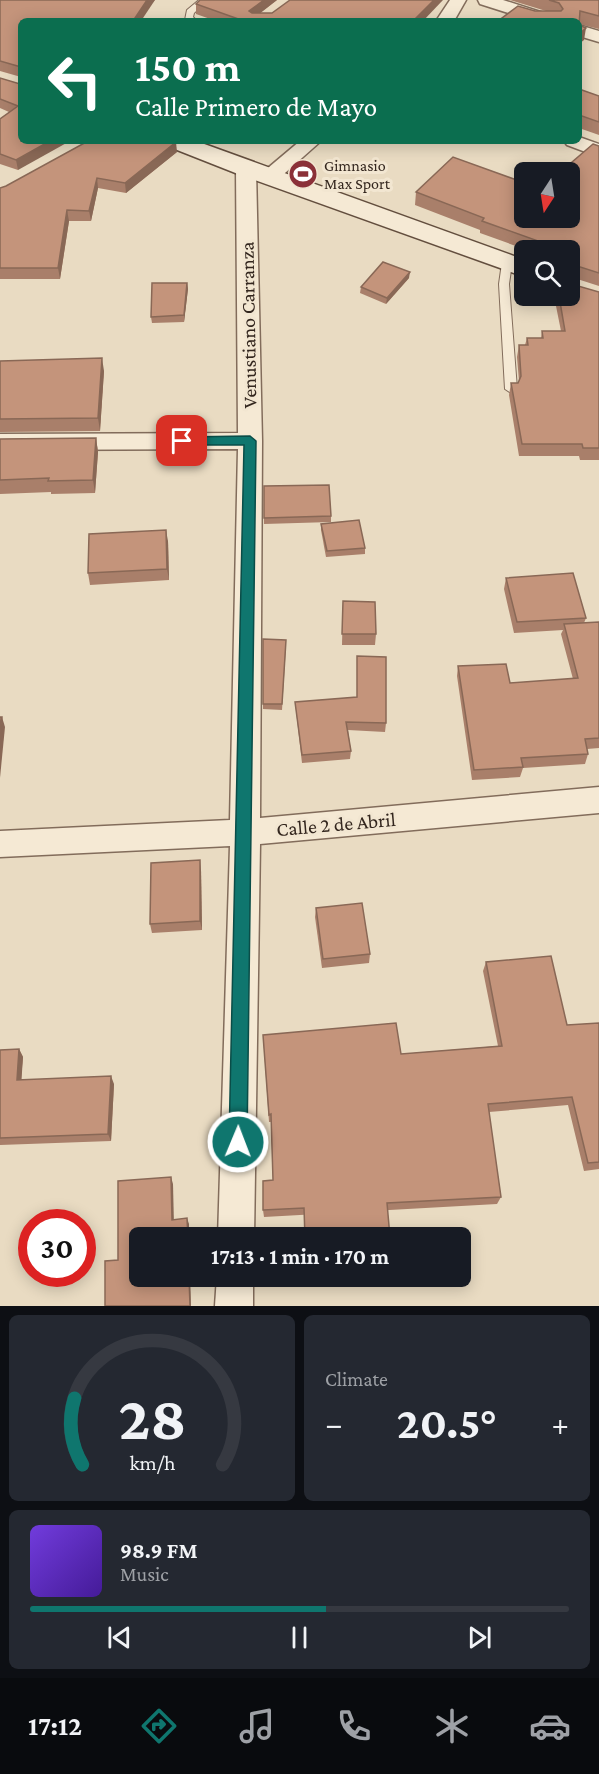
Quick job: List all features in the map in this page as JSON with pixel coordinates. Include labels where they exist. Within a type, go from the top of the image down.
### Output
[{"type":"main road","points":[[183,144],[514,265]]},
{"type":"street","points":[[447,18],[458,0]]},
{"type":"street","points":[[486,0],[541,18]]},
{"type":"street","points":[[582,31],[599,37]]},
{"type":"street","points":[[257,173],[306,144]]},
{"type":"street","points":[[582,144],[599,151]]},
{"type":"street","name":"Venustiano Carranza","points":[[236,1227],[257,173]]},
{"type":"street","points":[[0,442],[250,441]]},
{"type":"street","name":"Calle 2 de Abril","points":[[0,844],[245,832],[599,800]]},
{"type":"street","points":[[234,1306],[235,1287]]},
{"type":"lane","points":[[188,18],[190,12],[204,0]]},
{"type":"lane","points":[[511,389],[504,284],[514,269]]},
{"type":"building","points":[[0,0],[147,0],[135,18],[18,18],[18,66],[0,61]]},
{"type":"building","points":[[200,0],[264,0],[249,11],[272,13],[290,0],[434,0],[416,18],[236,18],[196,4]]},
{"type":"building","points":[[549,0],[599,0],[599,16],[580,11],[580,18],[502,18],[518,6],[535,11],[561,11],[563,9],[559,3]]},
{"type":"building","points":[[0,78],[18,83],[18,106],[0,99]]},
{"type":"building","points":[[582,90],[599,96],[599,122],[582,116]]},
{"type":"building","points":[[18,106],[18,144],[45,144],[16,160],[0,154],[0,119]]},
{"type":"building","points":[[83,144],[174,144],[125,183],[97,178],[89,211],[67,210],[58,268],[0,268],[0,188]]},
{"type":"building","points":[[593,144],[599,146],[599,273],[580,267],[580,240],[535,240],[482,221],[484,218],[416,192],[453,157],[514,179],[514,228],[580,228],[580,162],[572,162]]},
{"type":"building","points":[[383,262],[410,272],[387,298],[361,287]]},
{"type":"building","points":[[152,283],[187,283],[184,315],[151,317]]},
{"type":"building","points":[[580,287],[599,292],[599,448],[583,448],[582,444],[522,444],[511,383],[518,383],[521,376],[519,345],[528,345],[527,338],[543,338],[542,331],[565,331],[561,306],[580,306]]},
{"type":"building","points":[[102,358],[98,418],[0,419],[0,361]]},
{"type":"building","points":[[96,438],[93,480],[48,481],[49,478],[0,480],[0,439]]},
{"type":"building","points":[[329,485],[331,516],[264,518],[264,486]]},
{"type":"building","points":[[359,520],[365,548],[327,551],[321,524]]},
{"type":"building","points":[[166,530],[167,569],[88,573],[89,534]]},
{"type":"building","points":[[573,573],[586,618],[517,622],[506,578]]},
{"type":"building","points":[[343,601],[375,602],[376,634],[342,634]]},
{"type":"building","points":[[599,622],[599,738],[585,739],[588,754],[521,758],[523,767],[474,770],[458,666],[506,664],[510,683],[578,678],[564,624]]},
{"type":"building","points":[[263,639],[286,640],[282,704],[263,704]]},
{"type":"building","points":[[357,656],[386,657],[386,723],[346,722],[351,751],[302,755],[295,702],[357,697]]},
{"type":"building","points":[[200,860],[200,921],[150,924],[151,863]]},
{"type":"building","points":[[362,903],[370,954],[323,959],[316,908]]},
{"type":"building","points":[[551,956],[567,1025],[599,1023],[599,1162],[588,1163],[572,1097],[488,1104],[501,1197],[387,1203],[389,1227],[305,1227],[304,1208],[263,1210],[263,1181],[273,1180],[271,1114],[269,1115],[263,1035],[396,1023],[401,1054],[502,1046],[486,962]]},
{"type":"building","points":[[19,1049],[17,1080],[111,1076],[108,1134],[0,1138],[0,1050]]},
{"type":"building","points":[[171,1177],[172,1220],[187,1218],[187,1227],[129,1227],[129,1287],[189,1287],[190,1306],[105,1306],[105,1261],[118,1260],[118,1181]]},
{"type":"place","name":"Gimnasio Max Sport","points":[[303,174]]},
{"type":"route","points":[[182,441],[250,441],[238,1142]]}]
